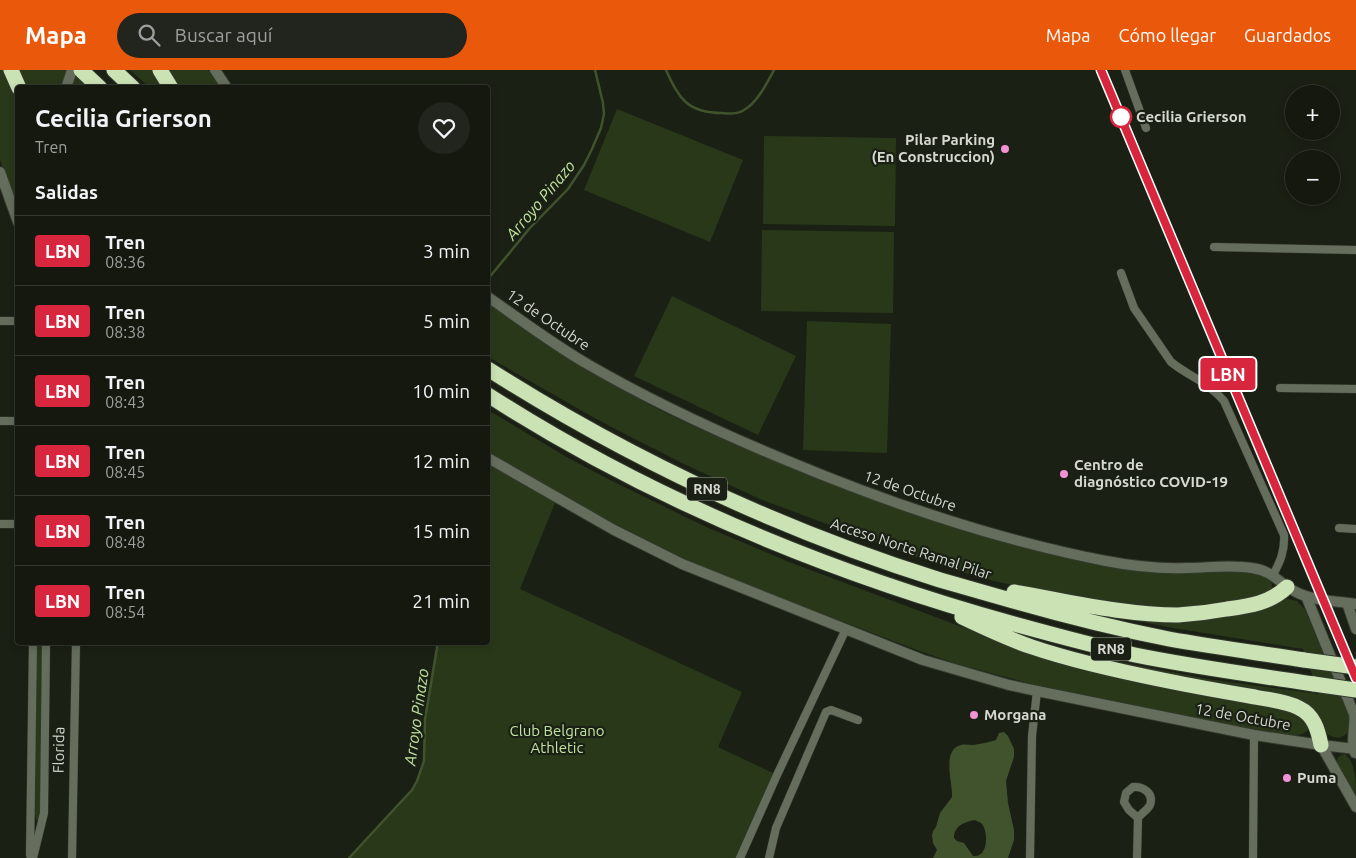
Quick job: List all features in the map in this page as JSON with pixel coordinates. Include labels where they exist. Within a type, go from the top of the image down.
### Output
[{"type":"highway","points":[[11,70],[18,85]]},
{"type":"highway","points":[[82,70],[97,85]]},
{"type":"highway","points":[[114,70],[130,85]]},
{"type":"highway","points":[[160,70],[169,85]]},
{"type":"highway","name":"Acceso Norte Ramal Pilar","points":[[490,370],[572,420],[690,482],[814,535],[940,580],[1106,626],[1168,639],[1356,667]]},
{"type":"highway","name":"RN8","points":[[490,397],[612,467],[730,524],[851,573],[913,594],[1037,631],[1133,654],[1202,667],[1356,690]]},
{"type":"highway","points":[[940,580],[1132,612],[1170,614],[1199,614],[1257,604],[1279,595],[1287,587]]},
{"type":"highway","points":[[913,594],[993,632],[1067,658],[1168,681],[1298,707],[1314,722],[1318,729],[1321,745]]},
{"type":"street","points":[[67,85],[72,70]]},
{"type":"street","points":[[215,70],[225,85]]},
{"type":"street","points":[[1124,70],[1146,128]]},
{"type":"street","points":[[0,172],[15,214]]},
{"type":"street","points":[[1214,247],[1356,250]]},
{"type":"street","points":[[1121,273],[1134,308],[1171,362],[1209,386],[1224,401],[1284,535],[1283,556],[1273,575]]},
{"type":"street","name":"12 de Octubre","points":[[490,299],[587,364],[663,405],[755,447],[885,500],[966,526],[1054,550],[1108,562],[1152,567],[1241,567],[1261,570],[1273,575],[1295,592],[1306,596],[1352,603]]},
{"type":"street","points":[[0,320],[15,321]]},
{"type":"street","points":[[1280,388],[1356,389]]},
{"type":"street","points":[[0,421],[15,421]]},
{"type":"street","name":"12 de Octubre","points":[[490,459],[614,530],[682,564],[923,660],[1009,685],[1037,691],[1254,735],[1355,750]]},
{"type":"street","points":[[0,524],[15,524]]},
{"type":"street","points":[[1339,528],[1356,529]]},
{"type":"street","points":[[1306,596],[1354,714],[1355,750]]},
{"type":"street","points":[[1352,603],[1356,629]]},
{"type":"street","points":[[740,858],[846,629]]},
{"type":"street","points":[[31,858],[34,645]]},
{"type":"street","points":[[31,858],[44,812],[46,645]]},
{"type":"street","name":"Florida","points":[[72,858],[76,645]]},
{"type":"street","points":[[1030,858],[1032,736],[1037,691]]},
{"type":"street","points":[[769,858],[776,828],[826,712],[831,710],[858,720]]},
{"type":"street","points":[[1253,858],[1254,735]]},
{"type":"street","points":[[1321,745],[1356,806]]},
{"type":"street","points":[[1137,858],[1138,818]]},
{"type":"green space","points":[[0,70],[6,70],[15,93],[15,202],[0,160]]},
{"type":"green space","points":[[15,70],[69,70],[86,85],[60,84],[23,85]]},
{"type":"green space","points":[[130,70],[155,70],[165,85],[147,85]]},
{"type":"green space","points":[[166,70],[208,70],[219,85],[177,85]]},
{"type":"green space","points":[[617,109],[743,160],[710,242],[584,190]]},
{"type":"green space","points":[[764,136],[896,138],[895,226],[763,224]]},
{"type":"green space","points":[[762,230],[894,232],[893,313],[761,311]]},
{"type":"green space","points":[[672,296],[796,356],[758,435],[634,376]]},
{"type":"green space","points":[[490,304],[589,370],[686,423],[790,467],[903,510],[1019,546],[1098,564],[1162,572],[1248,572],[1258,574],[1270,580],[1272,584],[1271,591],[1270,594],[1207,608],[1152,608],[1066,596],[990,580],[904,553],[760,499],[686,465],[591,416],[490,358]]},
{"type":"green space","points":[[807,321],[891,324],[887,453],[803,450]]},
{"type":"green space","points":[[490,411],[570,459],[610,480],[704,526],[789,562],[1021,649],[1299,714],[1309,728],[1303,734],[1294,735],[1227,725],[1036,685],[957,664],[757,589],[678,557],[581,506],[490,454]]},
{"type":"green space","name":"Club Belgrano Athletic","points":[[490,459],[557,498],[520,589],[742,692],[718,747],[777,775],[740,858],[349,858],[412,790],[417,781],[424,761],[425,719],[438,645],[490,645]]},
{"type":"green space","points":[[1283,598],[1297,601],[1305,610],[1349,716],[1349,729],[1343,737],[1333,737],[1326,733],[1313,712],[1102,660],[1208,679],[1319,694],[1303,649],[1167,627],[1079,608],[1153,618]]},
{"type":"green space","points":[[36,645],[43,645],[41,805],[39,819],[36,819]]},
{"type":"green space","points":[[1345,754],[1353,768],[1356,797],[1338,764],[1337,759]]},
{"type":"shaded area","points":[[1004,732],[1008,736],[1014,749],[1014,757],[1006,781],[1008,803],[1014,830],[1014,840],[1008,858],[933,858],[937,850],[933,843],[933,831],[940,813],[952,797],[949,768],[951,753],[961,745],[976,745],[996,740],[999,733]],"holes":[[[975,820],[984,827],[986,843],[982,853],[973,856],[964,843],[954,838],[954,834],[960,825]]]},
{"type":"waterway","name":"Arroyo Pinazo","points":[[490,277],[529,229],[568,189],[584,165],[601,128],[604,114],[595,70]]},
{"type":"waterway","name":"Arroyo Pinazo","points":[[666,70],[680,96],[693,107],[710,112],[730,114],[749,107],[761,92],[774,70]]},
{"type":"waterway","name":"Arroyo Pinazo","points":[[349,858],[412,790],[417,781],[424,761],[425,719],[437,645]]},
{"type":"railway","points":[[1101,70],[1356,677]]},
{"type":"train","name":"LBN","points":[[1101,70],[1356,678]]},
{"type":"place","name":"Cecilia Grierson","points":[[1121,117]]},
{"type":"place","name":"Pilar Parking (En Construccion)","points":[[1005,149]]},
{"type":"place","name":"Centro de diagnóstico COVID-19","points":[[1064,474]]},
{"type":"place","name":"Morgana","points":[[974,715]]},
{"type":"place","name":"Puma","points":[[1287,778]]}]
